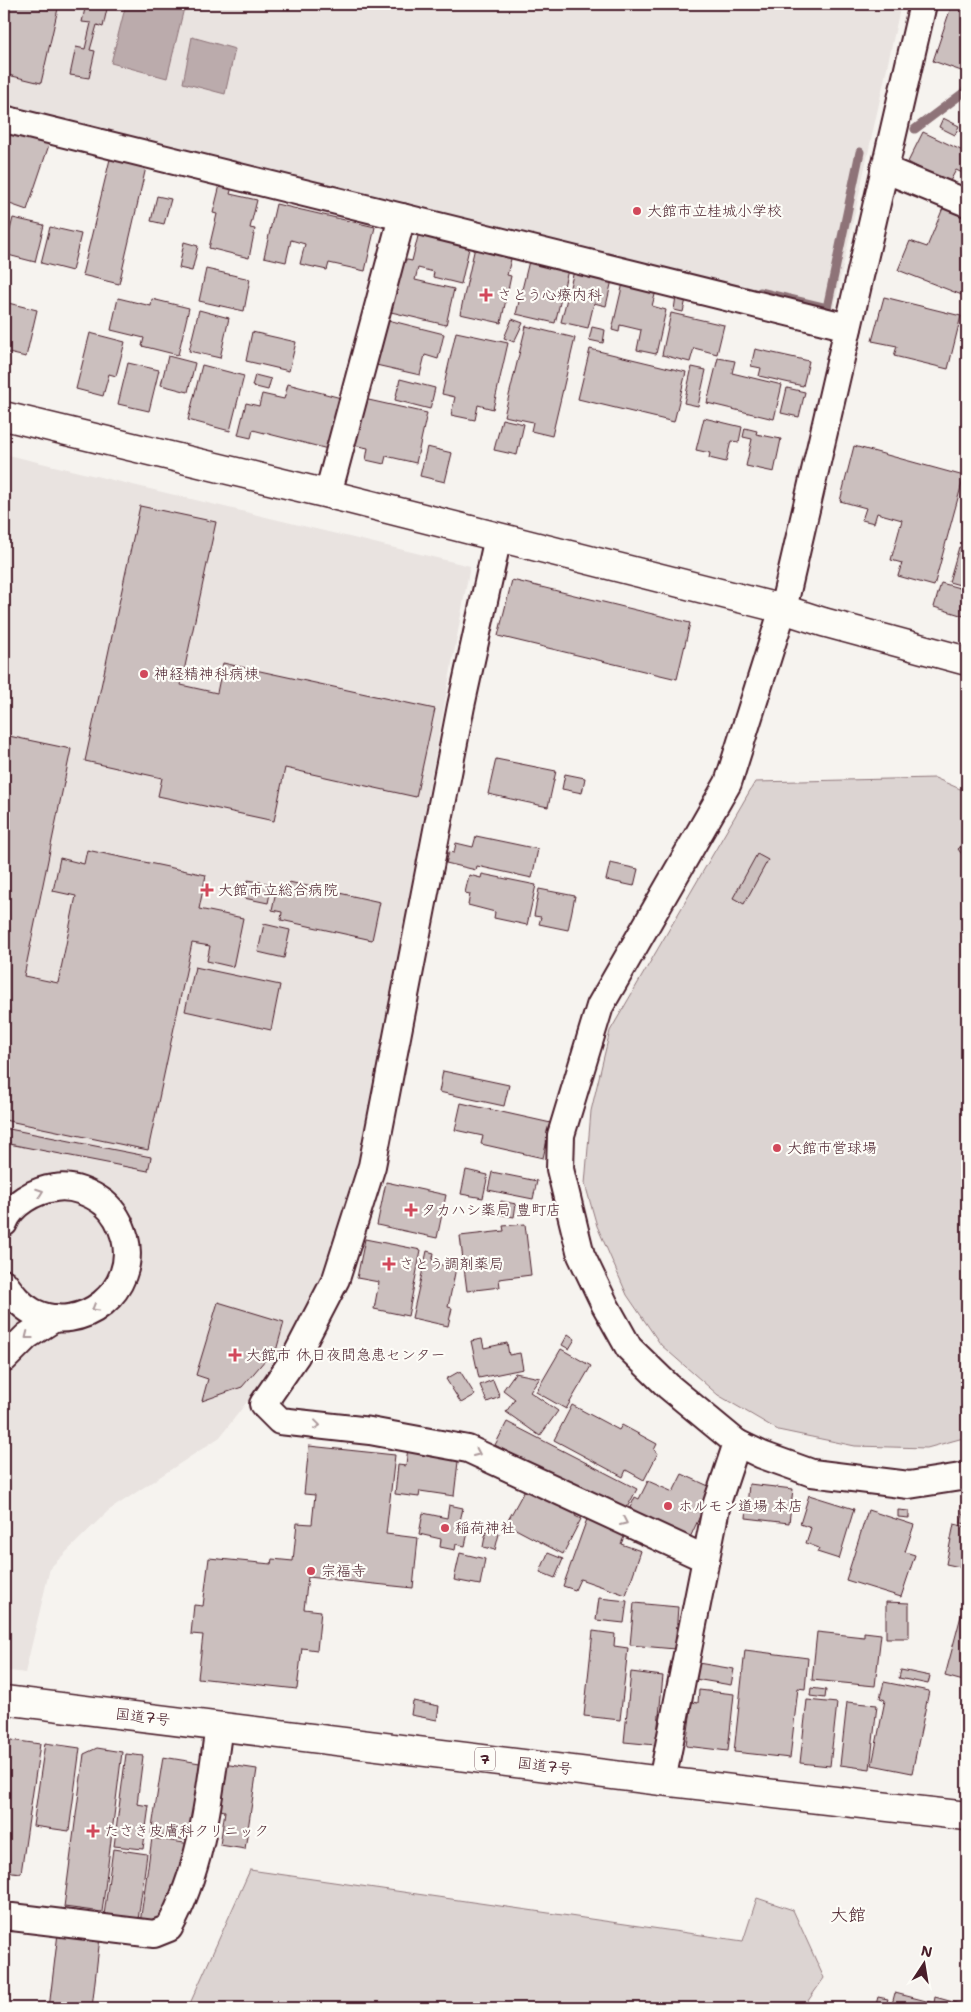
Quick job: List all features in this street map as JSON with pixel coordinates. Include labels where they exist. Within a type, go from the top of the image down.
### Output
[{"type":"main road","points":[[4,416],[328,494],[783,608],[823,622],[967,661]]},
{"type":"main road","name":"国道7号","points":[[4,1700],[662,1781],[967,1816]]},
{"type":"street","points":[[923,4],[783,608],[728,783],[600,1006],[561,1135],[560,1169],[581,1255],[629,1348],[668,1386],[737,1443],[762,1455],[812,1473],[910,1485],[967,1476]]},
{"type":"street","points":[[4,119],[848,327]]},
{"type":"street","points":[[884,169],[967,203]]},
{"type":"street","points":[[328,494],[402,217]]},
{"type":"street","points":[[498,536],[461,706],[372,1166],[336,1279],[296,1356],[263,1404],[280,1421],[370,1431],[468,1449],[706,1560]]},
{"type":"street","points":[[4,1223],[19,1203],[36,1192],[56,1187],[76,1189],[95,1196],[111,1209],[122,1226],[128,1248],[125,1271],[115,1292],[99,1307],[78,1317],[55,1318],[33,1312],[15,1299],[4,1283]]},
{"type":"street","points":[[4,1359],[26,1336],[55,1318]]},
{"type":"street","points":[[662,1781],[717,1503],[737,1443]]},
{"type":"street","points":[[12,1917],[154,1934],[169,1928],[179,1910],[201,1844],[219,1726]]},
{"type":"shaded area","name":"大館市立桂城小学校","points":[[4,4],[901,4],[833,312],[4,110]]},
{"type":"shaded area","points":[[126,4],[185,4],[167,78],[111,63]]},
{"type":"shaded area","points":[[192,37],[235,49],[225,94],[183,83]]},
{"type":"shaded area","name":"大館市立総合病院","points":[[4,454],[470,566],[351,1213],[286,1351],[220,1437],[108,1511],[50,1568],[25,1673],[4,1670]]},
{"type":"shaded area","name":"大館市営球場","points":[[935,778],[967,792],[967,1437],[927,1448],[855,1446],[778,1430],[718,1395],[661,1345],[627,1295],[597,1226],[585,1184],[591,1111],[610,1031],[755,782]]},
{"type":"shaded area","points":[[250,1870],[743,1941],[757,1898],[793,1910],[824,1978],[803,2008],[188,2008]]},
{"type":"building","points":[[4,4],[59,4],[41,83],[4,74]]},
{"type":"building","points":[[86,4],[108,4],[103,27],[97,25],[90,50],[95,51],[89,78],[70,75],[76,47],[85,49],[91,23],[82,22]]},
{"type":"building","points":[[952,4],[967,4],[967,73],[933,61]]},
{"type":"building","points":[[943,118],[959,126],[955,135],[939,127]]},
{"type":"building","points":[[12,129],[50,142],[27,210],[4,202],[4,154]]},
{"type":"building","points":[[923,132],[965,152],[967,148],[967,175],[956,170],[949,183],[908,162]]},
{"type":"building","points":[[111,155],[147,163],[119,284],[82,275]]},
{"type":"building","points":[[220,185],[232,187],[230,194],[257,200],[250,228],[255,229],[249,258],[209,248],[217,214],[213,213]]},
{"type":"building","points":[[157,196],[171,199],[164,224],[151,221]]},
{"type":"building","points":[[276,204],[375,227],[365,271],[329,263],[327,270],[300,264],[305,244],[291,240],[286,262],[264,257]]},
{"type":"building","points":[[943,208],[967,218],[967,297],[898,270],[910,241],[927,247]]},
{"type":"building","points":[[4,213],[8,214],[4,234]]},
{"type":"building","points":[[13,218],[44,225],[35,262],[4,254]]},
{"type":"building","points":[[50,227],[81,234],[72,271],[41,263]]},
{"type":"building","points":[[419,232],[470,244],[461,284],[433,277],[434,272],[418,268],[415,280],[454,289],[446,325],[391,312],[399,282],[392,281],[398,258],[412,261]]},
{"type":"building","points":[[184,242],[198,246],[192,271],[179,268]]},
{"type":"building","name":"さとう心療内科","points":[[475,247],[512,255],[507,275],[511,276],[501,323],[460,314]]},
{"type":"building","points":[[529,261],[568,270],[555,323],[516,314]]},
{"type":"building","points":[[206,269],[250,279],[244,311],[199,301]]},
{"type":"building","points":[[574,271],[612,280],[606,306],[594,303],[588,328],[561,322]]},
{"type":"building","points":[[623,283],[656,291],[652,306],[666,310],[656,354],[637,350],[641,330],[620,325],[619,332],[612,330]]},
{"type":"building","points":[[676,296],[686,299],[683,312],[674,310]]},
{"type":"building","points":[[884,297],[961,316],[948,369],[894,356],[897,346],[872,341]]},
{"type":"building","points":[[118,298],[151,306],[152,299],[189,308],[178,355],[142,346],[144,338],[111,330]]},
{"type":"building","points":[[4,302],[37,310],[26,357],[4,352]]},
{"type":"building","points":[[199,310],[229,318],[220,358],[189,351]]},
{"type":"building","points":[[671,313],[724,325],[717,354],[694,348],[690,362],[662,355]]},
{"type":"building","points":[[512,319],[523,323],[514,342],[504,338]]},
{"type":"building","points":[[388,320],[444,334],[438,359],[425,355],[420,375],[376,365]]},
{"type":"building","points":[[526,326],[575,338],[552,436],[531,431],[533,422],[504,416]]},
{"type":"building","points":[[592,327],[605,330],[603,343],[589,340]]},
{"type":"building","points":[[252,332],[296,342],[289,371],[246,361]]},
{"type":"building","points":[[456,332],[508,343],[493,409],[478,405],[475,420],[451,415],[455,397],[442,394]]},
{"type":"building","points":[[90,333],[125,342],[116,376],[109,374],[103,396],[76,389]]},
{"type":"building","points":[[590,349],[686,372],[674,422],[578,399]]},
{"type":"building","points":[[755,349],[809,361],[803,386],[759,376],[761,368],[751,366]]},
{"type":"building","points":[[168,356],[195,363],[188,392],[161,385]]},
{"type":"building","points":[[718,358],[735,361],[732,373],[782,385],[774,419],[707,403]]},
{"type":"building","points":[[128,363],[159,370],[149,411],[118,404]]},
{"type":"building","points":[[202,365],[244,376],[230,431],[188,420]]},
{"type":"building","points":[[692,367],[706,370],[698,406],[684,403]]},
{"type":"building","points":[[255,375],[271,379],[268,390],[252,386]]},
{"type":"building","points":[[400,379],[435,388],[430,409],[395,400]]},
{"type":"building","points":[[288,384],[341,398],[328,449],[253,430],[251,438],[238,435],[246,403],[259,406],[262,394],[284,399]]},
{"type":"building","points":[[787,388],[805,392],[799,417],[781,413]]},
{"type":"building","points":[[364,399],[427,413],[416,463],[386,456],[384,464],[366,460],[368,448],[353,445]]},
{"type":"building","points":[[704,418],[742,427],[739,442],[731,441],[726,462],[709,458],[710,453],[696,450]]},
{"type":"building","points":[[502,419],[524,424],[517,455],[494,450]]},
{"type":"building","points":[[745,428],[757,431],[756,434],[781,439],[774,472],[746,466],[752,439],[743,437]]},
{"type":"building","points":[[854,446],[964,476],[934,586],[898,576],[902,563],[891,560],[902,520],[877,513],[874,523],[862,520],[866,508],[840,501]]},
{"type":"building","points":[[427,447],[452,453],[445,482],[420,476]]},
{"type":"building","name":"神経精神科病棟","points":[[140,506],[216,522],[181,685],[217,693],[223,663],[435,709],[416,797],[285,768],[274,821],[158,796],[162,778],[85,761]]},
{"type":"building","points":[[959,547],[967,549],[967,587],[949,582]]},
{"type":"building","points":[[512,580],[690,623],[677,679],[498,636]]},
{"type":"building","points":[[941,583],[967,590],[967,617],[934,607]]},
{"type":"building","name":"大館市立総合病院","points":[[4,735],[71,749],[24,976],[58,983],[76,896],[53,891],[60,858],[84,864],[87,850],[206,875],[199,909],[243,918],[233,967],[207,961],[210,946],[192,943],[148,1150],[4,1120]]},
{"type":"building","points":[[496,759],[556,771],[548,807],[488,794]]},
{"type":"building","points":[[565,774],[585,778],[582,793],[562,789]]},
{"type":"building","points":[[476,836],[538,849],[532,878],[477,866],[476,870],[446,863],[449,852],[454,853],[456,843],[473,847]]},
{"type":"building","points":[[965,843],[967,847],[967,861],[958,849]]},
{"type":"building","points":[[757,854],[768,860],[744,904],[733,898]]},
{"type":"building","points":[[610,863],[638,869],[634,886],[606,880]]},
{"type":"building","points":[[482,874],[536,885],[527,925],[494,918],[495,912],[468,905],[470,894],[465,893],[469,875],[481,878]]},
{"type":"building","points":[[248,880],[272,884],[268,903],[244,898]]},
{"type":"building","points":[[289,882],[380,902],[372,940],[281,920],[282,912],[272,910],[277,886],[288,889]]},
{"type":"building","points":[[539,889],[575,896],[568,930],[539,924],[541,917],[534,916]]},
{"type":"building","points":[[264,924],[290,930],[284,958],[258,952]]},
{"type":"building","points":[[195,967],[280,985],[271,1030],[185,1011]]},
{"type":"building","points":[[443,1071],[509,1085],[504,1106],[439,1092]]},
{"type":"building","points":[[461,1103],[551,1123],[543,1158],[481,1144],[483,1136],[455,1130]]},
{"type":"building","points":[[4,1128],[151,1157],[148,1171],[4,1143]]},
{"type":"building","points":[[466,1170],[488,1175],[483,1198],[461,1194]]},
{"type":"building","points":[[492,1172],[537,1181],[533,1199],[488,1190]]},
{"type":"building","name":"タカハシ薬局 豊町店","points":[[386,1182],[446,1195],[437,1238],[377,1225]]},
{"type":"building","points":[[501,1201],[516,1204],[514,1217],[498,1214]]},
{"type":"building","points":[[525,1224],[531,1275],[499,1279],[500,1287],[467,1291],[460,1236],[504,1231],[503,1226]]},
{"type":"building","name":"さとう調剤薬局","points":[[365,1239],[421,1250],[408,1316],[374,1309],[379,1282],[357,1278]]},
{"type":"building","points":[[427,1251],[434,1253],[432,1263],[456,1268],[448,1307],[452,1308],[448,1326],[412,1318]]},
{"type":"building","name":"大館市 休日夜間急患センター","points":[[218,1302],[284,1322],[276,1351],[269,1349],[266,1359],[242,1387],[202,1401],[208,1379],[196,1375]]},
{"type":"building","points":[[568,1334],[575,1339],[569,1349],[562,1345]]},
{"type":"building","points":[[482,1339],[484,1348],[507,1343],[509,1355],[520,1353],[523,1369],[479,1378],[471,1341]]},
{"type":"building","points":[[561,1349],[591,1366],[566,1409],[536,1392]]},
{"type":"building","points":[[460,1371],[475,1395],[461,1403],[446,1379]]},
{"type":"building","points":[[515,1373],[540,1378],[530,1392],[558,1411],[540,1436],[506,1412],[515,1399],[503,1390]]},
{"type":"building","points":[[493,1380],[500,1397],[487,1402],[480,1385]]},
{"type":"building","points":[[572,1405],[619,1430],[622,1425],[657,1444],[654,1450],[658,1453],[644,1480],[626,1470],[623,1477],[554,1440]]},
{"type":"building","points":[[507,1422],[637,1489],[623,1515],[495,1445]]},
{"type":"building","name":"宗福寺","points":[[309,1446],[395,1455],[386,1534],[418,1538],[413,1588],[308,1577],[304,1609],[321,1611],[317,1650],[302,1648],[297,1689],[198,1678],[203,1635],[191,1634],[194,1605],[203,1606],[209,1558],[271,1564],[272,1559],[293,1561],[297,1523],[312,1524],[315,1495],[304,1494]]},
{"type":"building","points":[[408,1446],[459,1453],[454,1496],[420,1491],[419,1497],[395,1494],[398,1465],[406,1466]]},
{"type":"building","name":"ホルモン道場 本店","points":[[682,1474],[713,1488],[687,1544],[628,1512],[635,1497],[639,1499],[648,1481],[673,1492]]},
{"type":"building","points":[[529,1482],[578,1508],[575,1516],[581,1519],[563,1554],[506,1524]]},
{"type":"building","points":[[749,1484],[793,1489],[789,1523],[746,1518]]},
{"type":"building","points":[[809,1495],[854,1509],[839,1559],[817,1552],[819,1548],[806,1543],[811,1528],[800,1524]]},
{"type":"building","points":[[967,1498],[967,1524],[961,1523]]},
{"type":"building","name":"稲荷神社","points":[[449,1505],[463,1508],[460,1521],[470,1523],[465,1546],[456,1544],[455,1550],[440,1547],[441,1539],[419,1534],[423,1513],[447,1518]]},
{"type":"building","points":[[868,1510],[914,1525],[905,1552],[915,1555],[901,1597],[846,1580]]},
{"type":"building","points":[[898,1510],[909,1511],[909,1518],[898,1517]]},
{"type":"building","points":[[587,1519],[626,1532],[621,1544],[641,1551],[626,1595],[580,1579],[575,1590],[563,1586]]},
{"type":"building","points":[[954,1524],[967,1527],[967,1557],[960,1567],[946,1564]]},
{"type":"building","points":[[486,1531],[499,1534],[495,1550],[483,1547]]},
{"type":"building","points":[[460,1553],[485,1559],[480,1585],[454,1580]]},
{"type":"building","points":[[548,1553],[563,1559],[555,1578],[540,1572]]},
{"type":"building","points":[[599,1598],[627,1601],[624,1623],[596,1620]]},
{"type":"building","points":[[886,1602],[909,1603],[909,1638],[886,1638]]},
{"type":"building","points":[[634,1603],[678,1607],[675,1649],[630,1645]]},
{"type":"building","points":[[962,1612],[967,1613],[967,1682],[945,1676]]},
{"type":"building","points":[[593,1631],[615,1634],[614,1646],[628,1648],[620,1720],[584,1716]]},
{"type":"building","points":[[817,1632],[864,1637],[864,1632],[881,1634],[875,1686],[812,1680]]},
{"type":"building","points":[[745,1650],[808,1658],[805,1689],[798,1688],[790,1758],[734,1752]]},
{"type":"building","points":[[698,1663],[734,1669],[731,1685],[695,1679]]},
{"type":"building","points":[[901,1670],[930,1676],[928,1684],[899,1678]]},
{"type":"building","points":[[631,1672],[663,1676],[656,1745],[624,1742]]},
{"type":"building","points":[[884,1682],[929,1691],[912,1773],[872,1765],[885,1700],[880,1698]]},
{"type":"building","points":[[811,1688],[826,1690],[825,1698],[810,1696]]},
{"type":"building","points":[[699,1690],[734,1694],[728,1751],[686,1746],[692,1702],[698,1703]]},
{"type":"building","points":[[807,1700],[837,1703],[830,1766],[800,1763]]},
{"type":"building","points":[[413,1701],[439,1706],[437,1720],[411,1715]]},
{"type":"building","points":[[847,1702],[877,1705],[870,1769],[840,1765]]},
{"type":"building","points":[[967,1703],[967,1722],[963,1721]]},
{"type":"building","points":[[4,1739],[40,1744],[21,1873],[4,1871]]},
{"type":"building","points":[[45,1743],[80,1748],[69,1831],[33,1826]]},
{"type":"building","name":"たさき皮膚科クリニック","points":[[97,1748],[122,1752],[102,1912],[64,1907],[84,1754]]},
{"type":"building","points":[[126,1754],[143,1756],[137,1804],[149,1806],[143,1849],[114,1846]]},
{"type":"building","points":[[163,1757],[206,1764],[193,1841],[151,1834]]},
{"type":"building","points":[[223,1764],[257,1769],[245,1849],[220,1845],[225,1811],[216,1809]]},
{"type":"building","points":[[152,1838],[197,1845],[164,1918],[140,1923]]},
{"type":"building","points":[[113,1849],[147,1854],[138,1920],[104,1915]]},
{"type":"building","points":[[58,1933],[100,1937],[92,2008],[49,2008]]},
{"type":"building","points":[[895,1993],[934,2003],[935,1997],[967,2006],[967,2008],[891,2008]]},
{"type":"building","points":[[878,1997],[888,1999],[885,2008],[875,2008]]},
{"type":"waterway","points":[[915,129],[967,90]]},
{"type":"waterway","points":[[760,292],[827,308],[860,152]]},
{"type":"place","name":"大館市立桂城小学校","points":[[637,211]]},
{"type":"place","name":"さとう心療内科","points":[[486,295]]},
{"type":"place","name":"神経精神科病棟","points":[[144,674]]},
{"type":"place","name":"大館市立総合病院","points":[[207,890]]},
{"type":"place","name":"大館市営球場","points":[[777,1148]]},
{"type":"place","name":"タカハシ薬局 豊町店","points":[[411,1210]]},
{"type":"place","name":"さとう調剤薬局","points":[[389,1264]]},
{"type":"place","name":"大館市 休日夜間急患センター","points":[[235,1355]]},
{"type":"place","name":"ホルモン道場 本店","points":[[668,1506]]},
{"type":"place","name":"稲荷神社","points":[[445,1528]]},
{"type":"place","name":"宗福寺","points":[[311,1571]]},
{"type":"place","name":"たさき皮膚科クリニック","points":[[93,1831]]},
{"type":"district","name":"大館","points":[[848,1915]]}]
